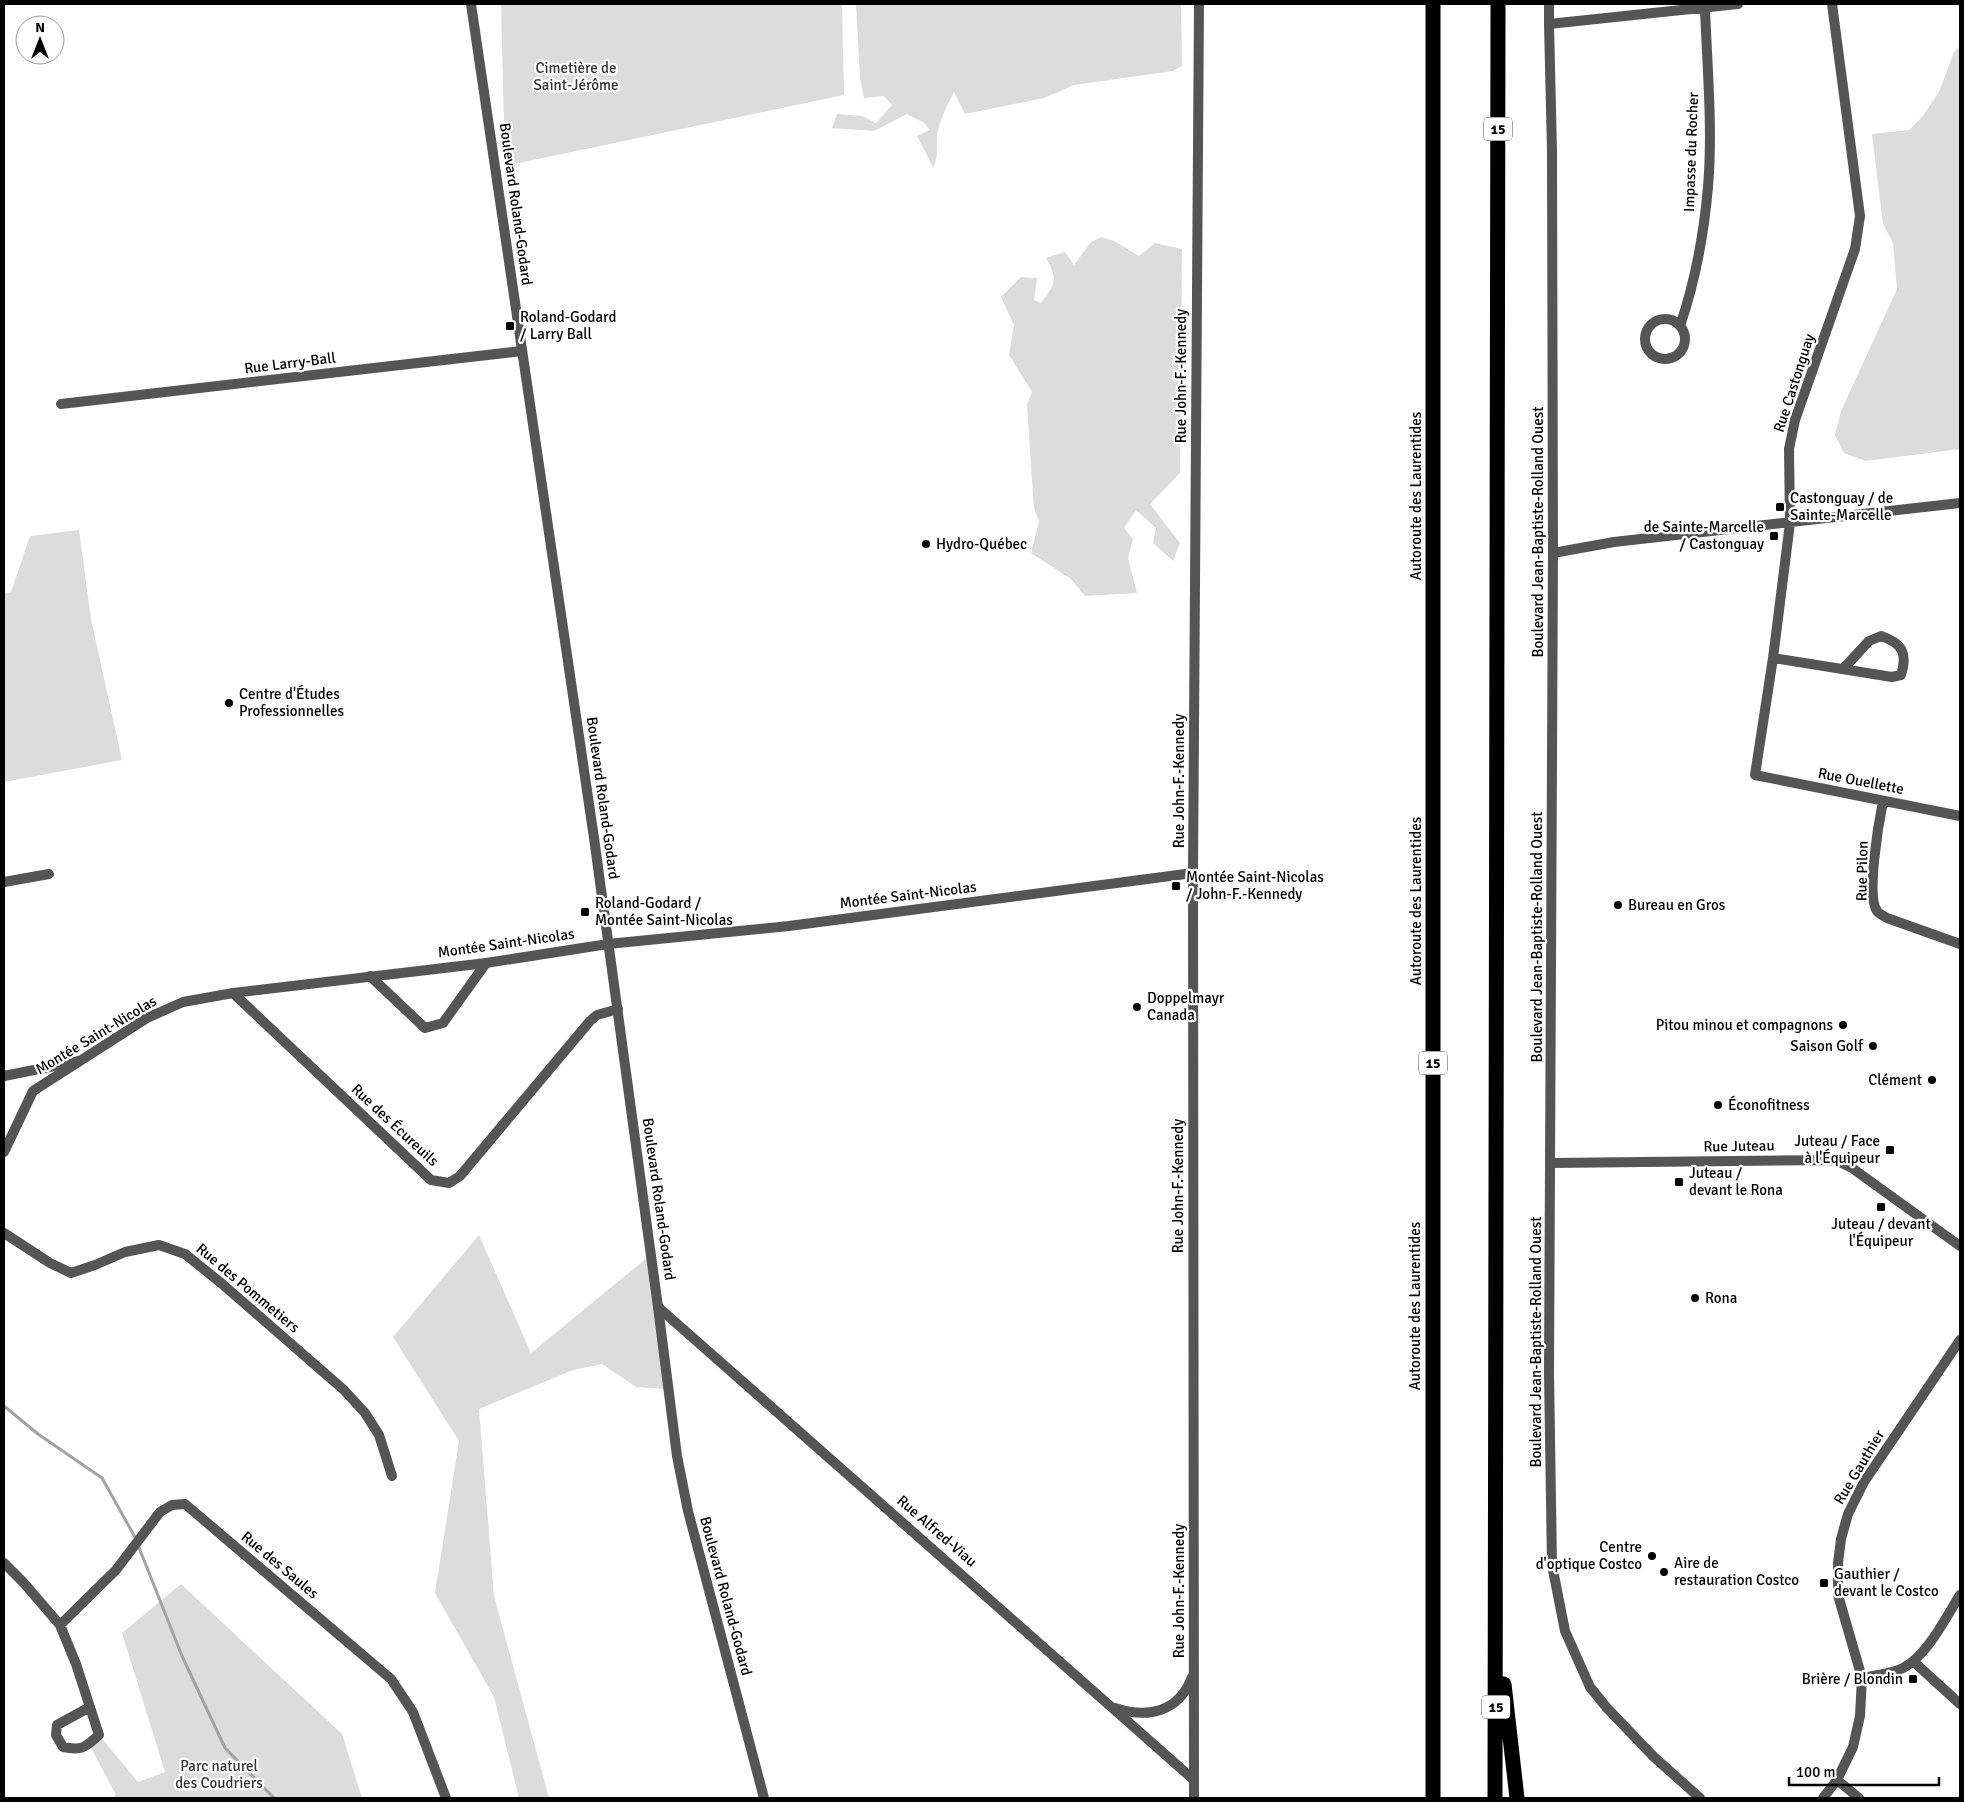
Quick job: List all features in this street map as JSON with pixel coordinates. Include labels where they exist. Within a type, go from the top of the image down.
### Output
[{"type":"highway","points":[[1422,4],[1433,60]]},
{"type":"highway","name":"Autoroute des Laurentides","points":[[1433,4],[1433,1798]]},
{"type":"highway","name":"15","points":[[1495,1798],[1498,4]]},
{"type":"highway","points":[[1496,1616],[1517,1798]]},
{"type":"street","name":"Boulevard Roland-Godard","points":[[471,4],[618,1009],[677,1456],[686,1503],[764,1798]]},
{"type":"street","name":"Rue John-F.-Kennedy","points":[[1194,1798],[1193,874],[1199,4]]},
{"type":"street","name":"Boulevard Jean-Baptiste-Rolland Ouest","points":[[1549,4],[1552,151],[1553,553],[1549,1373],[1552,1566],[1565,1631],[1590,1687],[1606,1708],[1654,1757],[1700,1798]]},
{"type":"street","points":[[1549,24],[1738,4]]},
{"type":"street","name":"Rue Castonguay","points":[[1755,775],[1773,658],[1790,523],[1789,449],[1795,420],[1855,249],[1860,216],[1832,4]]},
{"type":"street","name":"Impasse du Rocher","points":[[1680,326],[1692,284],[1708,186],[1709,110],[1705,7]]},
{"type":"street","name":"Rue Larry-Ball","points":[[61,404],[522,351]]},
{"type":"street","points":[[1553,553],[1614,542],[1960,503]]},
{"type":"street","points":[[1773,658],[1892,677],[1901,675],[1905,662],[1901,648],[1894,640],[1881,636],[1869,640],[1843,669]]},
{"type":"street","name":"Rue Ouellette","points":[[1755,775],[1960,816]]},
{"type":"street","name":"Rue Pilon","points":[[1882,801],[1875,848],[1874,898],[1877,911],[1887,918],[1960,944]]},
{"type":"street","points":[[4,882],[49,874]]},
{"type":"street","name":"Montée Saint-Nicolas","points":[[4,1152],[34,1091],[147,1018],[183,1002],[233,993],[486,963],[608,944],[789,926],[1193,874]]},
{"type":"street","points":[[370,976],[425,1028],[443,1022],[486,963]]},
{"type":"street","name":"Rue des Écureuils","points":[[233,993],[431,1180],[449,1183],[460,1176],[590,1021],[597,1015],[618,1009]]},
{"type":"street","points":[[4,1076],[81,1061]]},
{"type":"street","name":"Rue Juteau","points":[[1551,1163],[1836,1160],[1852,1168],[1960,1246]]},
{"type":"street","name":"Rue des Pommetiers","points":[[4,1233],[50,1263],[71,1273],[125,1252],[159,1245],[185,1254],[344,1390],[365,1413],[379,1435],[392,1476]]},
{"type":"street","name":"Rue Alfred-Viau","points":[[658,1306],[1115,1708],[1194,1780]]},
{"type":"street","name":"Rue Gauthier","points":[[1824,1798],[1837,1780],[1853,1747],[1860,1716],[1862,1678],[1838,1594],[1838,1563],[1841,1539],[1848,1514],[1864,1482],[1960,1340]]},
{"type":"street","name":"Rue des Saules","points":[[60,1625],[116,1570],[160,1512],[172,1505],[185,1504],[391,1679],[413,1712],[446,1798]]},
{"type":"street","points":[[4,1563],[60,1625],[76,1664],[90,1707],[99,1735],[89,1744],[77,1750],[63,1747],[56,1735],[57,1725],[90,1707]]},
{"type":"street","points":[[1862,1678],[1901,1669],[1914,1662],[1938,1630],[1960,1595]]},
{"type":"street","points":[[1914,1662],[1960,1704]]},
{"type":"street","points":[[1115,1708],[1130,1713],[1142,1713],[1157,1712],[1170,1707],[1181,1698],[1194,1674]]},
{"type":"street","points":[[1837,1780],[1859,1798]]},
{"type":"green space","name":"Cimetière de Saint-Jérôme","points":[[501,4],[842,4],[844,95],[505,166]]},
{"type":"green space","points":[[856,4],[1181,4],[1182,66],[1173,71],[1074,85],[1044,98],[965,114],[954,92],[940,125],[937,136],[937,156],[933,167],[917,136],[930,130],[924,123],[907,114],[874,131],[832,128],[837,114],[862,116],[876,123],[892,105],[884,96],[864,98],[860,78]]},
{"type":"green space","points":[[1960,46],[1960,449],[1866,461],[1844,453],[1835,435],[1841,411],[1897,289],[1893,243],[1883,224],[1872,134],[1909,130],[1922,117],[1939,92],[1954,52]]},
{"type":"green space","points":[[1101,237],[1114,241],[1139,256],[1155,243],[1182,249],[1180,473],[1150,504],[1180,543],[1173,561],[1153,543],[1156,528],[1136,510],[1124,528],[1133,539],[1128,558],[1137,593],[1085,596],[1071,579],[1031,553],[1039,521],[1034,509],[1027,405],[1032,392],[1009,355],[1014,325],[1001,297],[1021,277],[1037,278],[1034,300],[1041,303],[1050,291],[1054,281],[1046,258],[1065,252],[1074,265],[1091,242]]},
{"type":"green space","points":[[79,530],[91,619],[122,760],[4,782],[4,594],[11,592],[30,536]]},
{"type":"green space","points":[[479,1235],[531,1353],[648,1257],[665,1389],[636,1387],[602,1364],[573,1370],[479,1409],[494,1596],[549,1798],[519,1798],[494,1697],[435,1593],[459,1441],[393,1337]]},
{"type":"green space","name":"Parc naturel des Coudriers","points":[[181,1584],[342,1734],[362,1798],[111,1798],[116,1795],[89,1744],[99,1735],[138,1782],[165,1772],[122,1633]]},
{"type":"waterway","points":[[4,1406],[38,1434],[102,1478],[136,1539]]},
{"type":"waterway","points":[[138,1545],[182,1656],[225,1748],[274,1798]]},
{"type":"place","name":"Roland-Godard / Larry Ball","points":[[510,326]]},
{"type":"place","name":"Castonguay / de Sainte-Marcelle","points":[[1780,507]]},
{"type":"place","name":"de Sainte-Marcelle / Castonguay","points":[[1774,536]]},
{"type":"place","name":"Hydro-Québec","points":[[926,544]]},
{"type":"place","name":"Centre d'Études Professionnelles","points":[[229,703]]},
{"type":"place","name":"Montée Saint-Nicolas / John-F.-Kennedy","points":[[1176,886]]},
{"type":"place","name":"Bureau en Gros","points":[[1618,905]]},
{"type":"place","name":"Roland-Godard / Montée Saint-Nicolas","points":[[585,912]]},
{"type":"place","name":"Doppelmayr Canada","points":[[1137,1007]]},
{"type":"place","name":"Pitou minou et compagnons","points":[[1843,1025]]},
{"type":"place","name":"Saison Golf","points":[[1873,1046]]},
{"type":"place","name":"Clément","points":[[1932,1080]]},
{"type":"place","name":"Éconofitness","points":[[1718,1105]]},
{"type":"place","name":"Juteau / Face à l'Équipeur","points":[[1890,1150]]},
{"type":"place","name":"Juteau / devant le Rona","points":[[1679,1182]]},
{"type":"place","name":"Juteau / devant l'Équipeur","points":[[1881,1207]]},
{"type":"place","name":"Rona","points":[[1695,1298]]},
{"type":"place","name":"Centre d'optique Costco","points":[[1652,1556]]},
{"type":"place","name":"Aire de restauration Costco","points":[[1664,1572]]},
{"type":"place","name":"Gauthier / devant le Costco","points":[[1824,1583]]},
{"type":"place","name":"Brière / Blondin","points":[[1913,1679]]}]
